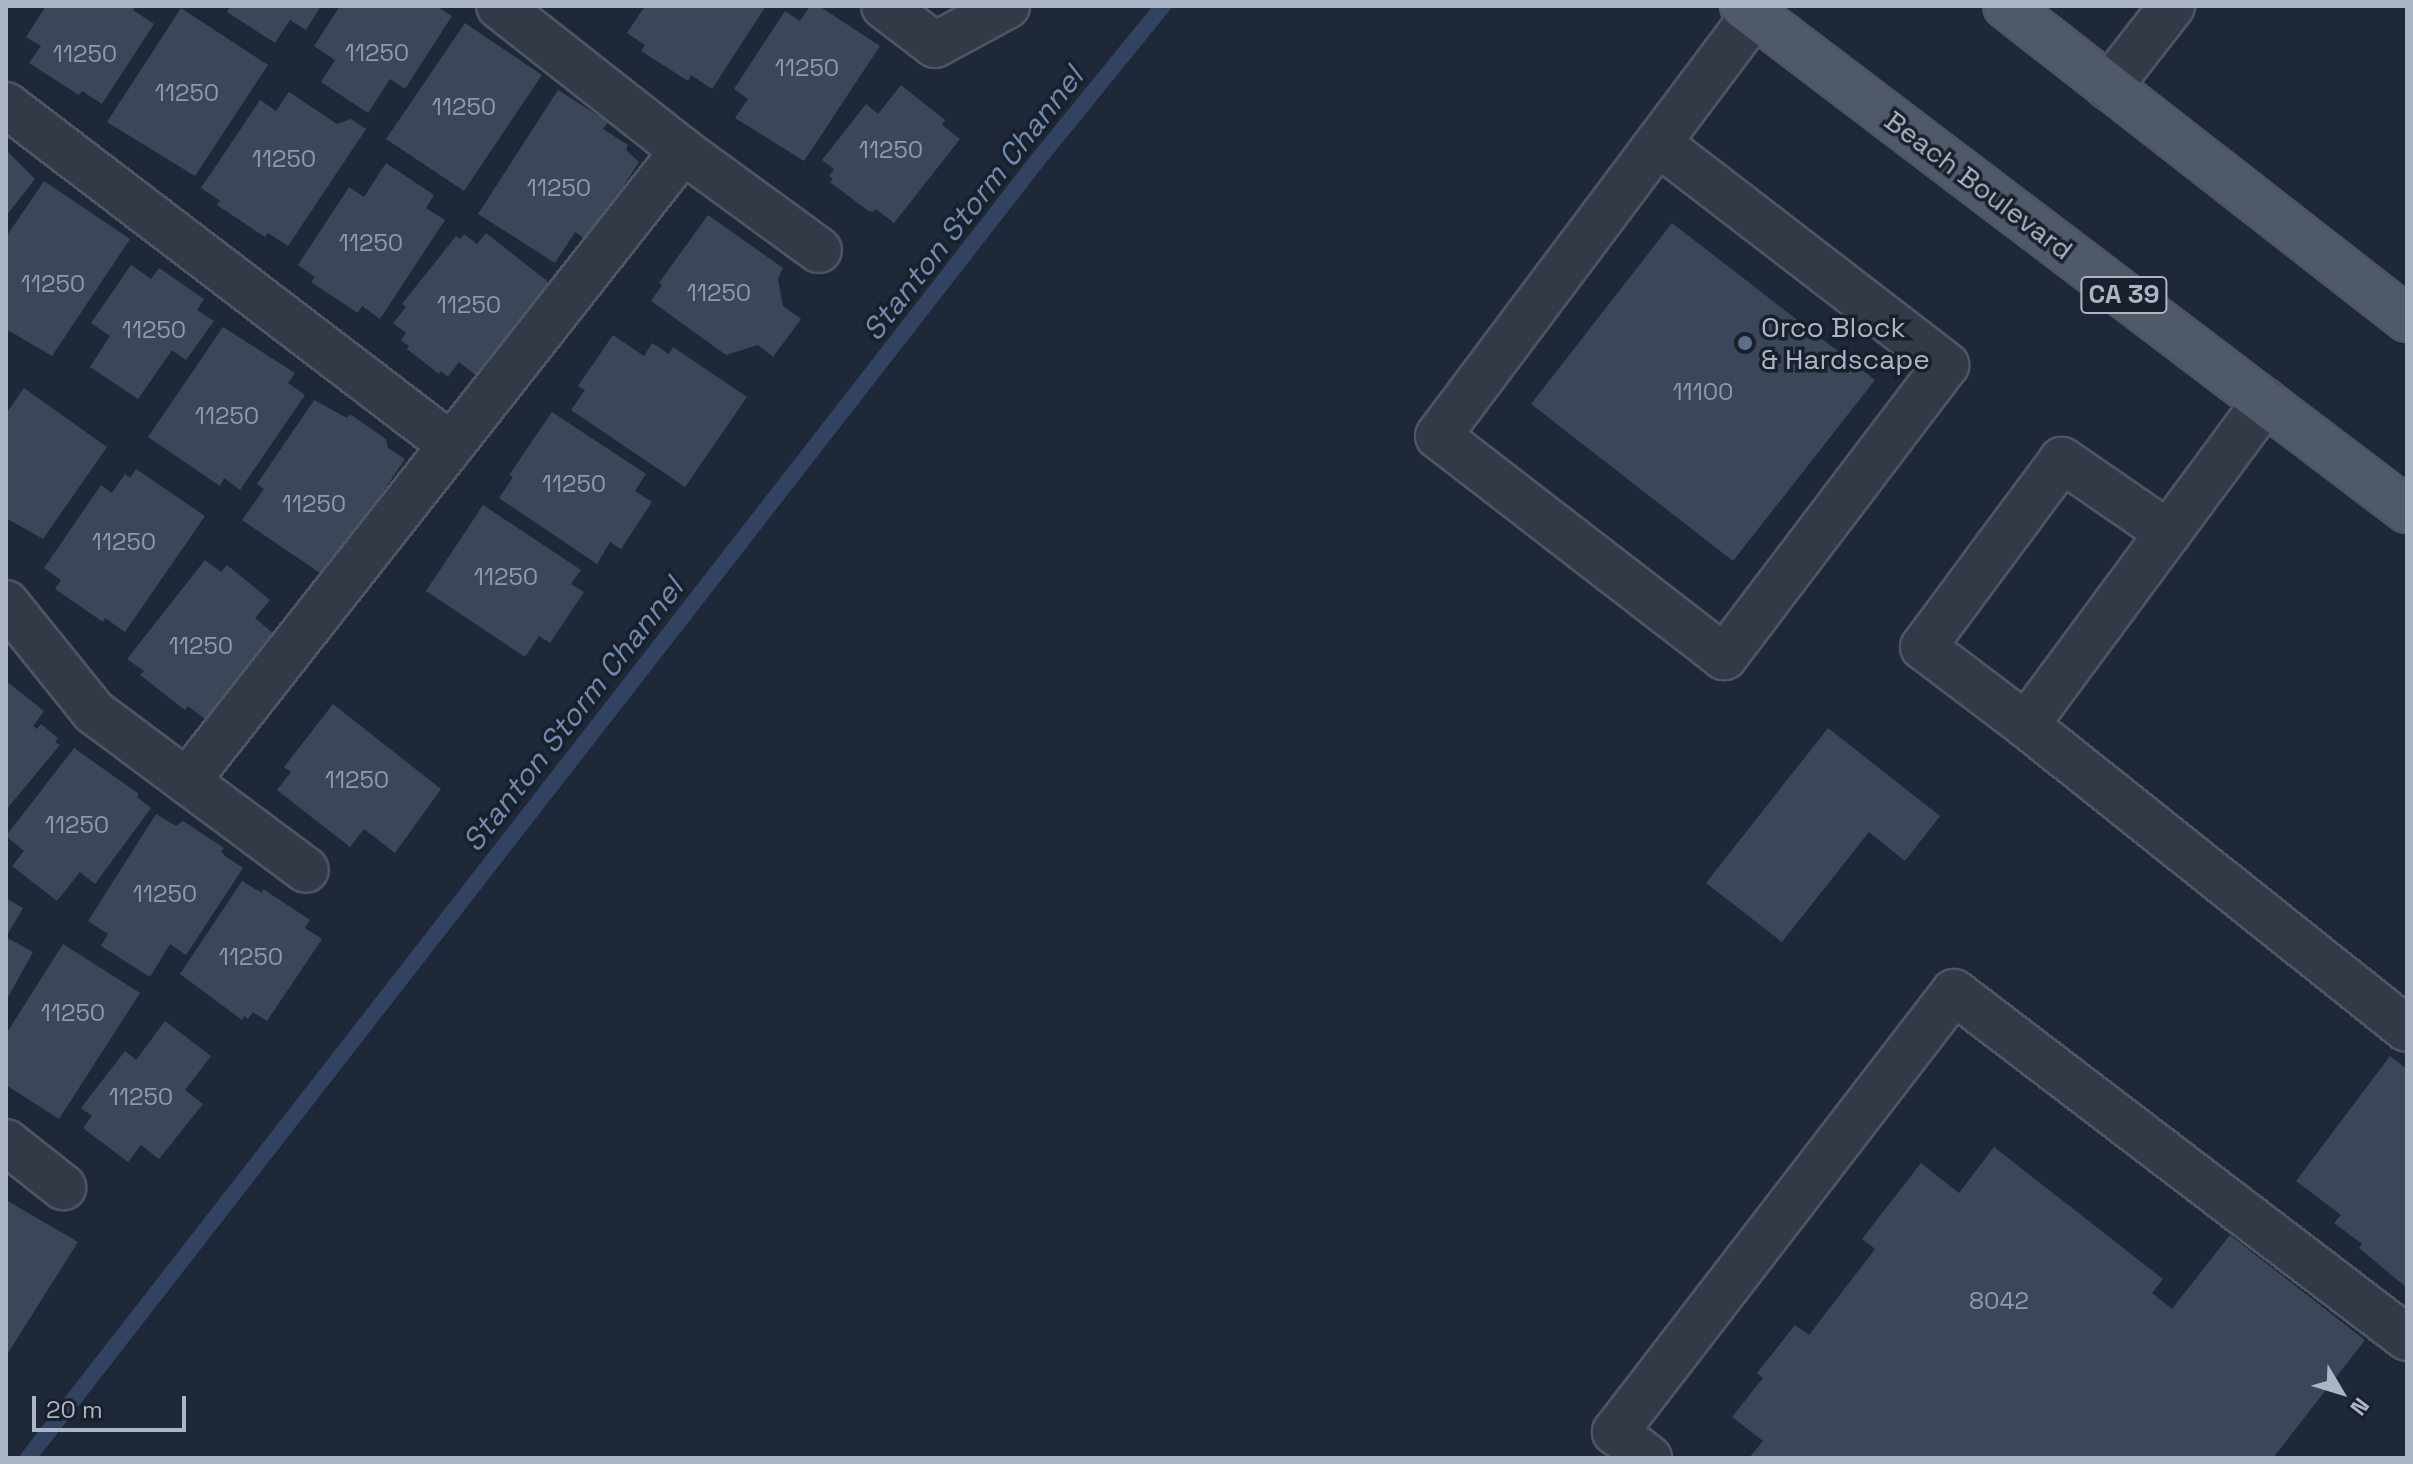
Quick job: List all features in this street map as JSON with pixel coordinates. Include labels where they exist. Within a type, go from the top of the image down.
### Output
[{"type":"main road","points":[[2006,6],[2407,319]]},
{"type":"main road","name":"Beach Boulevard","points":[[1748,10],[2407,510]]},
{"type":"lane","points":[[499,6],[683,151],[819,250]]},
{"type":"lane","points":[[884,6],[935,45],[1007,6]]},
{"type":"lane","points":[[2109,87],[2172,6]]},
{"type":"lane","points":[[1658,143],[1946,365],[1724,657],[1438,436],[1658,143],[1748,10]]},
{"type":"lane","points":[[6,105],[451,445]]},
{"type":"lane","points":[[187,781],[683,151]]},
{"type":"lane","points":[[2026,725],[2265,402]]},
{"type":"lane","points":[[2168,533],[2062,460],[1923,647],[2026,725],[2407,1029]]},
{"type":"lane","points":[[6,603],[94,712],[306,870]]},
{"type":"lane","points":[[1649,1458],[1615,1432],[1954,992],[2407,1338]]},
{"type":"lane","points":[[6,1142],[63,1187]]},
{"type":"building","points":[[46,6],[136,6],[133,10],[154,24],[102,104],[82,91],[79,95],[29,63],[41,46],[26,37]]},
{"type":"building","points":[[231,6],[321,6],[306,30],[290,20],[275,43],[227,12]]},
{"type":"building","points":[[340,6],[436,6],[452,16],[405,89],[390,79],[368,113],[321,82],[335,60],[314,46]]},
{"type":"building","points":[[645,6],[766,6],[712,89],[691,75],[688,81],[641,51],[645,45],[627,33]]},
{"type":"building","points":[[810,6],[819,6],[880,46],[804,161],[735,118],[748,99],[734,89],[785,11],[800,21]]},
{"type":"building","points":[[181,8],[268,65],[195,176],[107,122]]},
{"type":"building","points":[[465,23],[542,75],[464,191],[386,139]]},
{"type":"building","points":[[901,85],[945,120],[942,125],[960,139],[894,223],[876,209],[873,212],[867,210],[830,182],[833,179],[829,176],[834,169],[822,160],[866,104],[878,114]]},
{"type":"building","points":[[558,90],[608,122],[603,129],[628,145],[626,150],[639,162],[588,241],[575,232],[555,263],[478,214]]},
{"type":"building","points":[[289,92],[337,124],[351,119],[366,129],[288,246],[268,233],[265,237],[217,205],[220,201],[201,188],[260,100],[276,111]]},
{"type":"building","points":[[6,150],[35,179],[6,216]]},
{"type":"building","points":[[386,163],[434,195],[426,208],[445,220],[380,319],[362,306],[358,313],[311,282],[315,277],[298,265],[349,187],[364,197]]},
{"type":"building","points":[[44,181],[130,239],[52,356],[6,329],[6,237]]},
{"type":"building","points":[[708,215],[783,268],[778,279],[783,306],[801,319],[773,357],[758,345],[726,355],[651,301],[662,285],[659,283]]},
{"type":"building","points":[[1672,223],[1875,380],[1733,561],[1531,404]]},
{"type":"building","points":[[486,233],[551,284],[478,377],[459,362],[448,377],[441,371],[439,374],[407,349],[409,346],[401,340],[406,333],[393,323],[406,307],[402,304],[456,236],[460,239],[464,234],[477,244]]},
{"type":"building","points":[[131,265],[151,279],[159,268],[204,299],[197,310],[214,321],[186,360],[172,350],[138,399],[90,367],[110,336],[91,323]]},
{"type":"building","points":[[223,327],[295,373],[288,383],[305,395],[240,490],[224,478],[220,486],[148,437]]},
{"type":"building","points":[[613,335],[644,356],[652,343],[669,354],[673,347],[747,397],[685,487],[571,410],[585,390],[578,386]]},
{"type":"building","points":[[24,388],[107,447],[43,539],[6,518],[6,414]]},
{"type":"building","points":[[314,400],[347,418],[350,414],[386,439],[388,448],[405,459],[326,577],[242,520],[264,489],[257,484]]},
{"type":"building","points":[[552,412],[646,474],[635,491],[652,502],[621,549],[610,542],[597,564],[499,498],[513,477],[509,475]]},
{"type":"building","points":[[136,469],[205,516],[125,632],[105,618],[103,622],[55,589],[61,580],[44,568],[101,485],[112,493],[125,474],[130,478]]},
{"type":"building","points":[[483,505],[581,570],[571,584],[584,592],[550,643],[539,636],[525,657],[426,591]]},
{"type":"building","points":[[205,560],[221,572],[227,565],[270,600],[255,618],[274,634],[206,720],[188,706],[185,710],[140,675],[144,671],[127,659]]},
{"type":"building","points":[[6,681],[44,711],[33,726],[37,729],[41,724],[58,738],[55,742],[60,745],[6,810]]},
{"type":"building","points":[[333,704],[441,789],[395,853],[364,829],[350,847],[277,790],[291,772],[284,767]]},
{"type":"building","points":[[1828,728],[1940,816],[1905,861],[1869,832],[1782,942],[1706,883]]},
{"type":"building","points":[[74,748],[139,794],[137,797],[151,808],[95,884],[80,872],[57,901],[12,866],[24,851],[6,836]]},
{"type":"building","points":[[156,814],[176,826],[183,821],[224,848],[221,851],[225,856],[243,868],[186,955],[170,944],[150,977],[101,946],[108,934],[88,921]]},
{"type":"building","points":[[242,881],[262,893],[263,889],[310,920],[305,928],[322,939],[267,1021],[253,1012],[248,1019],[244,1016],[242,1020],[180,974]]},
{"type":"building","points":[[6,898],[23,908],[6,937]]},
{"type":"building","points":[[6,937],[33,952],[6,1001]]},
{"type":"building","points":[[63,944],[140,993],[59,1119],[6,1085],[6,1034]]},
{"type":"building","points":[[165,1021],[211,1056],[185,1090],[203,1104],[159,1159],[141,1145],[128,1162],[83,1128],[92,1116],[81,1108],[125,1051],[136,1060]]},
{"type":"building","points":[[2390,1056],[2407,1069],[2407,1288],[2359,1248],[2362,1244],[2334,1223],[2341,1215],[2296,1181]]},
{"type":"building","points":[[1994,1147],[2163,1279],[2152,1293],[2172,1309],[2230,1235],[2365,1340],[2273,1458],[1749,1458],[1763,1441],[1732,1417],[1763,1378],[1757,1373],[1795,1325],[1809,1335],[1875,1249],[1862,1239],[1921,1163],[1959,1193]]},
{"type":"building","points":[[6,1200],[78,1242],[6,1356]]},
{"type":"waterway","name":"Stanton Storm Channel","points":[[28,1458],[1037,161],[1163,6]]},
{"type":"place","name":"Orco Block & Hardscape","points":[[1745,343]]}]
